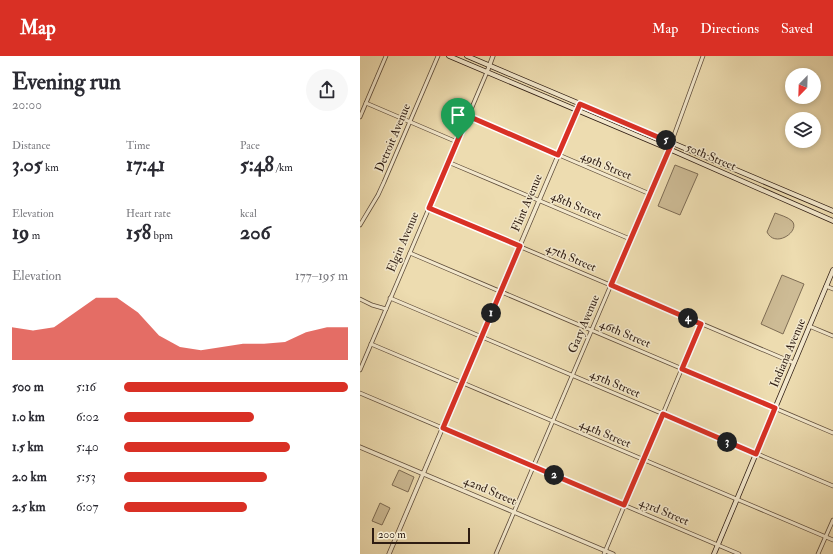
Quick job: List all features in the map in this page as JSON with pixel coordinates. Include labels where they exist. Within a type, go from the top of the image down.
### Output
[{"type":"main road","name":"50th Street","points":[[449,56],[833,221]]},
{"type":"main road","name":"50th Street","points":[[467,56],[833,211]]},
{"type":"main road","name":"Indiana Avenue","points":[[714,554],[833,270]]},
{"type":"street","points":[[360,117],[386,56]]},
{"type":"street","name":"Detroit Avenue","points":[[360,225],[384,182],[438,56]]},
{"type":"street","name":"Elgin Avenue","points":[[360,367],[493,56]]},
{"type":"street","name":"Gary Avenue","points":[[496,554],[672,143],[702,56]]},
{"type":"street","points":[[366,103],[457,142]]},
{"type":"street","name":"Flint Avenue","points":[[389,554],[580,104]]},
{"type":"street","name":"49th Street","points":[[468,116],[650,194]]},
{"type":"street","name":"48th Street","points":[[448,162],[630,239]]},
{"type":"street","name":"47th Street","points":[[429,208],[794,363]]},
{"type":"street","name":"46th Street","points":[[410,253],[833,433]]},
{"type":"street","points":[[826,286],[833,289]]},
{"type":"street","name":"45th Street","points":[[390,298],[833,486]]},
{"type":"street","points":[[360,299],[372,305],[386,309]]},
{"type":"street","points":[[604,552],[701,324]]},
{"type":"street","points":[[809,326],[833,336]]},
{"type":"street","name":"44th Street","points":[[371,344],[833,540]]},
{"type":"street","name":"43rd Street","points":[[360,393],[739,554]]},
{"type":"street","name":"42nd Street","points":[[360,447],[604,552],[613,554]]},
{"type":"street","points":[[818,554],[833,520]]},
{"type":"shaded area","points":[[675,165],[698,174],[680,215],[658,206]]},
{"type":"shaded area","points":[[775,213],[786,217],[792,221],[794,225],[790,233],[781,239],[771,237],[767,232]]},
{"type":"shaded area","points":[[782,275],[804,284],[783,334],[761,324]]},
{"type":"shaded area","points":[[399,470],[414,477],[408,492],[392,485]]},
{"type":"shaded area","points":[[380,503],[390,508],[382,525],[372,521]]},
{"type":"route","points":[[580,104],[672,143],[611,285],[701,324],[682,369],[775,408],[756,454],[663,414],[624,505],[443,428],[520,246],[429,208],[458,139],[468,116],[558,155],[580,104]]}]
